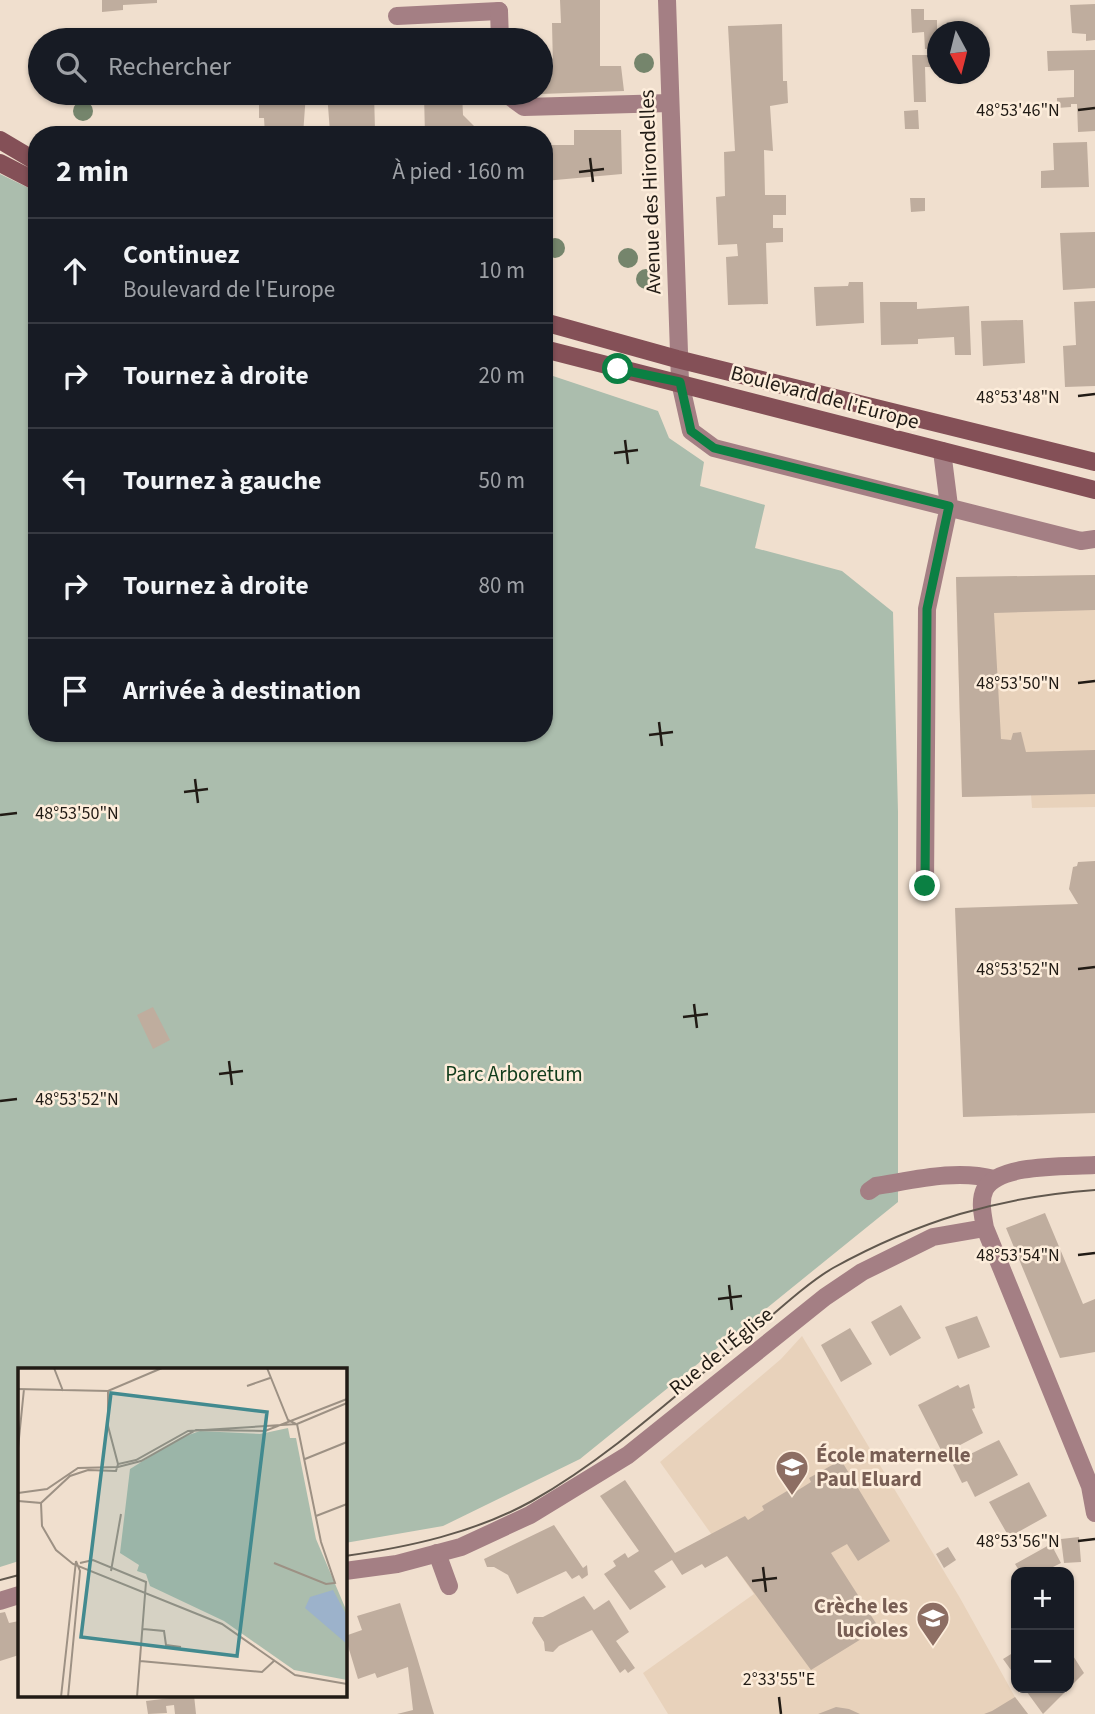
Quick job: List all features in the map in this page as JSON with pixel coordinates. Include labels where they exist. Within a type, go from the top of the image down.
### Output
[{"type":"main road","points":[[0,140],[28,157]]},
{"type":"main road","points":[[0,163],[28,177]]},
{"type":"main road","name":"Boulevard de l'Europe","points":[[553,325],[677,359],[1095,462]]},
{"type":"main road","name":"Boulevard de l'Europe","points":[[553,351],[1095,490]]},
{"type":"street","name":"Avenue des Hirondelles","points":[[667,0],[677,359],[691,431],[714,448],[1081,541],[1095,539]]},
{"type":"street","points":[[397,16],[499,11],[500,28]]},
{"type":"street","points":[[521,105],[670,103]]},
{"type":"street","points":[[925,886],[927,609],[949,506],[942,451]]},
{"type":"street","points":[[1095,1165],[1013,1171],[994,1179],[985,1190],[982,1205],[985,1227],[1090,1486],[1095,1513]]},
{"type":"street","points":[[869,1191],[876,1186],[932,1177],[975,1174],[994,1179]]},
{"type":"street","name":"Rue de l'Église","points":[[346,1571],[397,1564],[461,1547],[530,1515],[628,1455],[825,1297],[862,1272],[933,1237],[985,1227]]},
{"type":"street","points":[[437,1553],[449,1587]]},
{"type":"street","points":[[0,1601],[18,1595]]},
{"type":"shaded area","points":[[1095,575],[1095,807],[1032,808],[1031,795],[962,797],[956,578]]},
{"type":"shaded area","name":"École maternelle Paul Eluard","points":[[802,1336],[960,1598],[1011,1693],[1028,1714],[668,1714],[643,1673],[754,1594],[660,1462],[781,1359]]},
{"type":"green space","name":"Parc Arboretum","points":[[0,174],[28,188],[28,742],[553,742],[553,376],[658,411],[669,438],[704,462],[700,486],[765,505],[755,548],[842,571],[893,612],[898,812],[898,1202],[580,1459],[443,1526],[346,1543],[346,1368],[18,1368],[18,1561],[0,1567]]},
{"type":"building","points":[[102,0],[157,0],[157,3],[123,5],[123,10],[102,12]]},
{"type":"building","points":[[560,0],[600,0],[600,66],[621,66],[624,91],[553,94],[552,23],[561,23]]},
{"type":"building","points":[[1095,4],[1095,40],[1086,41],[1086,34],[1072,33],[1070,5]]},
{"type":"building","points":[[911,9],[924,9],[924,20],[937,20],[927,21],[927,49],[924,32],[912,33]]},
{"type":"building","points":[[782,24],[783,81],[787,81],[788,103],[770,106],[773,151],[764,150],[765,195],[786,195],[786,215],[773,215],[773,228],[783,228],[783,242],[766,243],[768,304],[728,305],[726,257],[738,256],[737,244],[718,245],[716,197],[725,196],[724,152],[735,151],[728,26]]},
{"type":"building","points":[[1095,50],[1095,131],[1078,132],[1077,104],[1057,108],[1057,98],[1074,97],[1074,70],[1048,71],[1047,51]]},
{"type":"building","points":[[912,55],[927,55],[926,102],[914,102]]},
{"type":"building","points":[[259,105],[305,105],[304,126],[264,126],[264,118],[259,118]]},
{"type":"building","points":[[328,105],[374,105],[375,126],[330,126]]},
{"type":"building","points":[[424,105],[463,105],[463,115],[474,126],[425,126]]},
{"type":"building","points":[[918,110],[919,129],[905,129],[904,111]]},
{"type":"building","points":[[574,130],[621,130],[622,174],[553,180],[553,145],[574,145]]},
{"type":"building","points":[[1087,142],[1089,187],[1041,188],[1041,171],[1054,170],[1053,143]]},
{"type":"building","points":[[910,198],[925,198],[925,211],[911,212]]},
{"type":"building","points":[[1095,232],[1095,288],[1063,290],[1060,233]]},
{"type":"building","points":[[849,282],[863,282],[864,323],[816,326],[814,287],[848,286]]},
{"type":"building","points":[[1095,301],[1095,386],[1065,387],[1063,346],[1076,345],[1074,302]]},
{"type":"building","points":[[880,302],[917,302],[917,309],[969,306],[971,355],[955,355],[954,337],[918,339],[918,344],[881,345]]},
{"type":"building","points":[[1023,320],[1025,363],[983,366],[981,321]]},
{"type":"building","points":[[1095,575],[1095,610],[994,613],[1001,739],[1011,740],[1013,733],[1021,732],[1026,752],[1095,750],[1095,794],[962,797],[956,577]]},
{"type":"building","points":[[1095,861],[1095,1113],[963,1117],[955,908],[1078,904],[1069,889],[1073,867],[1077,866],[1078,862]]},
{"type":"building","points":[[153,1007],[170,1040],[153,1049],[137,1015]]},
{"type":"building","points":[[1045,1213],[1083,1304],[1095,1299],[1095,1352],[1060,1358],[1006,1228]]},
{"type":"building","points":[[901,1305],[921,1338],[890,1356],[871,1322]]},
{"type":"building","points":[[977,1316],[990,1347],[958,1359],[945,1327]]},
{"type":"building","points":[[850,1328],[872,1364],[841,1382],[821,1345]]},
{"type":"building","points":[[969,1384],[975,1408],[972,1409],[983,1433],[943,1454],[918,1405],[958,1385],[960,1388]]},
{"type":"building","points":[[999,1440],[1018,1475],[975,1497],[967,1481],[962,1483],[952,1463]]},
{"type":"building","points":[[841,1460],[890,1541],[858,1561],[847,1544],[831,1553],[879,1628],[811,1670],[727,1556],[705,1568],[702,1564],[682,1575],[672,1560],[654,1571],[666,1587],[630,1610],[604,1574],[616,1566],[613,1561],[625,1553],[628,1558],[639,1551],[600,1496],[625,1480],[675,1553],[745,1516],[748,1520],[764,1510],[762,1506],[792,1488],[795,1492],[811,1482],[809,1478]]},
{"type":"building","points":[[1029,1482],[1047,1516],[1009,1537],[989,1502]]},
{"type":"building","points":[[554,1525],[583,1568],[587,1565],[588,1575],[582,1579],[579,1575],[572,1579],[566,1571],[517,1594],[508,1575],[494,1567],[487,1567],[484,1559]]},
{"type":"building","points":[[1079,1537],[1081,1562],[1064,1563],[1061,1539]]},
{"type":"building","points":[[1051,1544],[1061,1563],[1053,1567],[1017,1567],[1015,1564]]},
{"type":"building","points":[[948,1547],[956,1560],[944,1568],[936,1554]]},
{"type":"building","points":[[584,1596],[594,1610],[609,1600],[629,1632],[616,1641],[635,1668],[628,1673],[625,1669],[620,1673],[592,1630],[559,1646],[553,1652],[545,1651],[544,1642],[532,1623],[534,1617],[543,1617]]},
{"type":"building","points":[[400,1603],[434,1714],[397,1714],[413,1710],[408,1667],[377,1678],[375,1673],[358,1679],[346,1639],[346,1636],[362,1630],[357,1616]]},
{"type":"building","points":[[5,1612],[9,1623],[18,1621],[18,1655],[0,1661],[0,1613]]},
{"type":"building","points":[[1011,1654],[1011,1670],[1003,1659]]},
{"type":"building","points":[[1074,1657],[1084,1673],[1074,1683]]},
{"type":"building","points":[[1028,1693],[1064,1693],[1043,1714]]},
{"type":"building","points":[[194,1696],[196,1714],[175,1714],[174,1705],[166,1706],[167,1713],[148,1714],[146,1701]]},
{"type":"building","points":[[1015,1697],[1028,1714],[984,1714],[992,1711]]},
{"type":"building","points":[[836,1707],[849,1709],[860,1714],[818,1714]]},
{"type":"tram line","points":[[346,1556],[441,1537],[487,1522],[532,1501],[586,1467],[809,1285],[865,1251],[928,1225],[992,1205],[1095,1190]]},
{"type":"tram line","points":[[0,1580],[18,1575]]},
{"type":"place","name":"École maternelle Paul Eluard","points":[[792,1497]]},
{"type":"place","name":"Crèche les lucioles","points":[[933,1648]]},
{"type":"route","points":[[618,369],[680,382],[691,431],[714,448],[949,506],[927,609],[925,886]]}]
